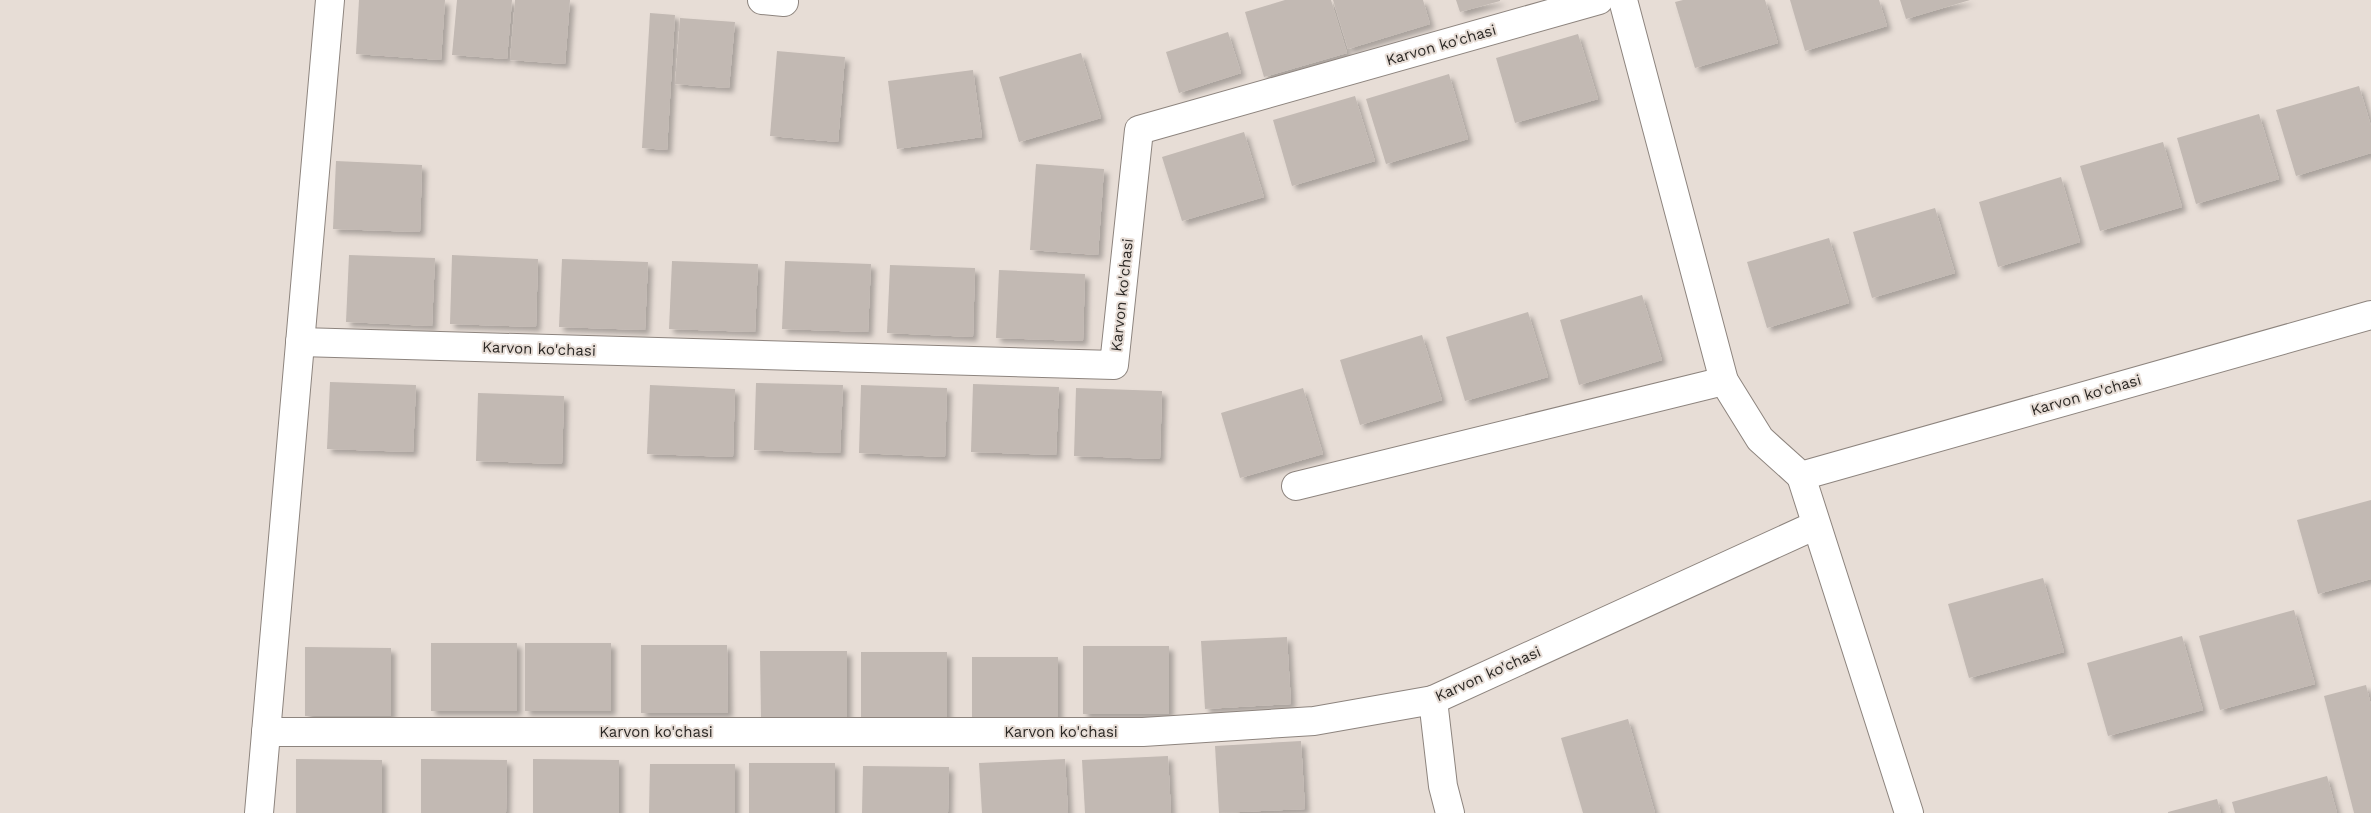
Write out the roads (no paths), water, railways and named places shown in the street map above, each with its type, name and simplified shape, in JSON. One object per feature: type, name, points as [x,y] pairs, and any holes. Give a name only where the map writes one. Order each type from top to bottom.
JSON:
[{"type":"street","points":[[258,813],[330,0]]},
{"type":"street","name":"Karvon ko'chasi","points":[[300,342],[1114,365],[1139,130],[1599,0]]},
{"type":"street","points":[[1623,0],[1724,381],[1760,439],[1801,476],[1909,813]]},
{"type":"street","name":"Karvon ko'chasi","points":[[1801,476],[2371,315]]},
{"type":"street","points":[[1296,486],[1724,381]]},
{"type":"street","name":"Karvon ko'chasi","points":[[266,732],[1143,732],[1314,721],[1433,700],[1816,525]]},
{"type":"street","points":[[1433,700],[1442,786],[1450,813]]}]
